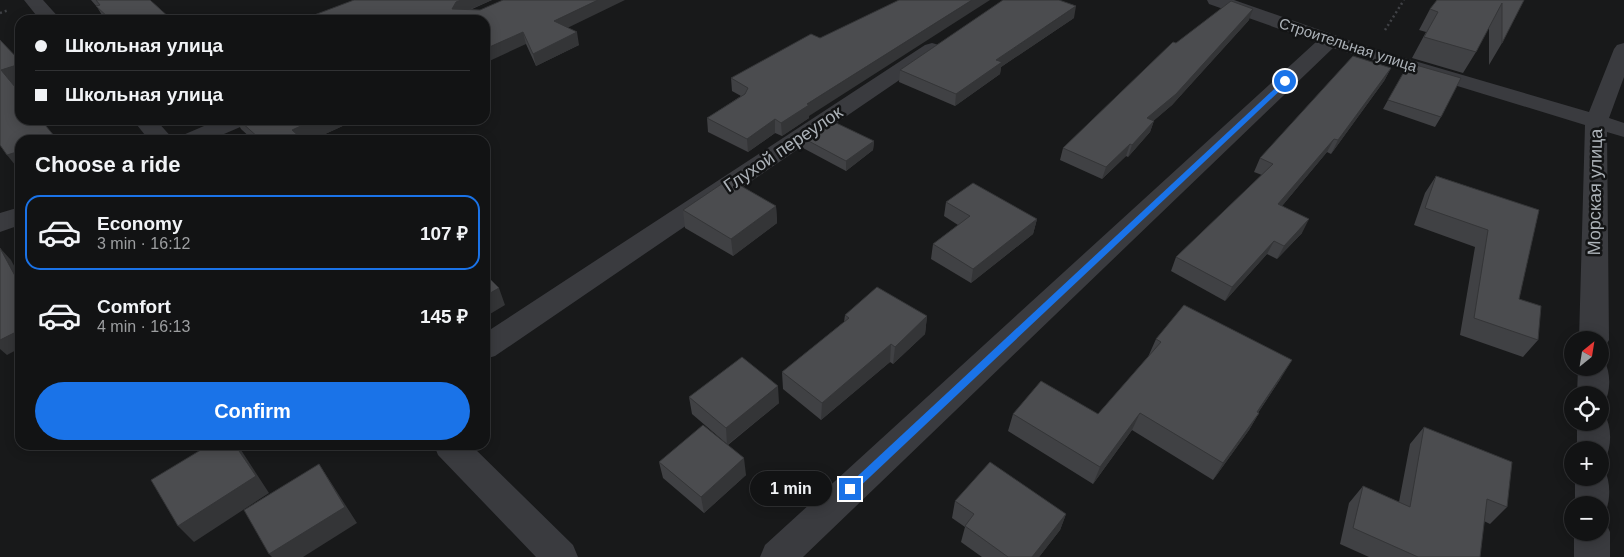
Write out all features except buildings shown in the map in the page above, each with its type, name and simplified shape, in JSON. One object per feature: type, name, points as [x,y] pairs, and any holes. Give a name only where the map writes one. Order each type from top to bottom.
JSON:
[{"type":"street","points":[[33,0],[46,15]]},
{"type":"street","name":"Строительная улица","points":[[1216,0],[1329,41],[1624,130]]},
{"type":"street","name":"Глухой переулок","points":[[490,345],[948,39]]},
{"type":"street","points":[[778,557],[1329,41]]},
{"type":"street","name":"Морская улица","points":[[1594,331],[1596,122],[1624,49]]},
{"type":"street","points":[[148,125],[158,135]]},
{"type":"street","points":[[202,135],[226,125]]},
{"type":"street","points":[[0,223],[15,217]]},
{"type":"street","points":[[455,450],[560,557]]},
{"type":"street","points":[[1592,541],[1592,557]]},
{"type":"path","points":[[1370,54],[1404,0]]},
{"type":"route","points":[[850,489],[1285,81]]}]
